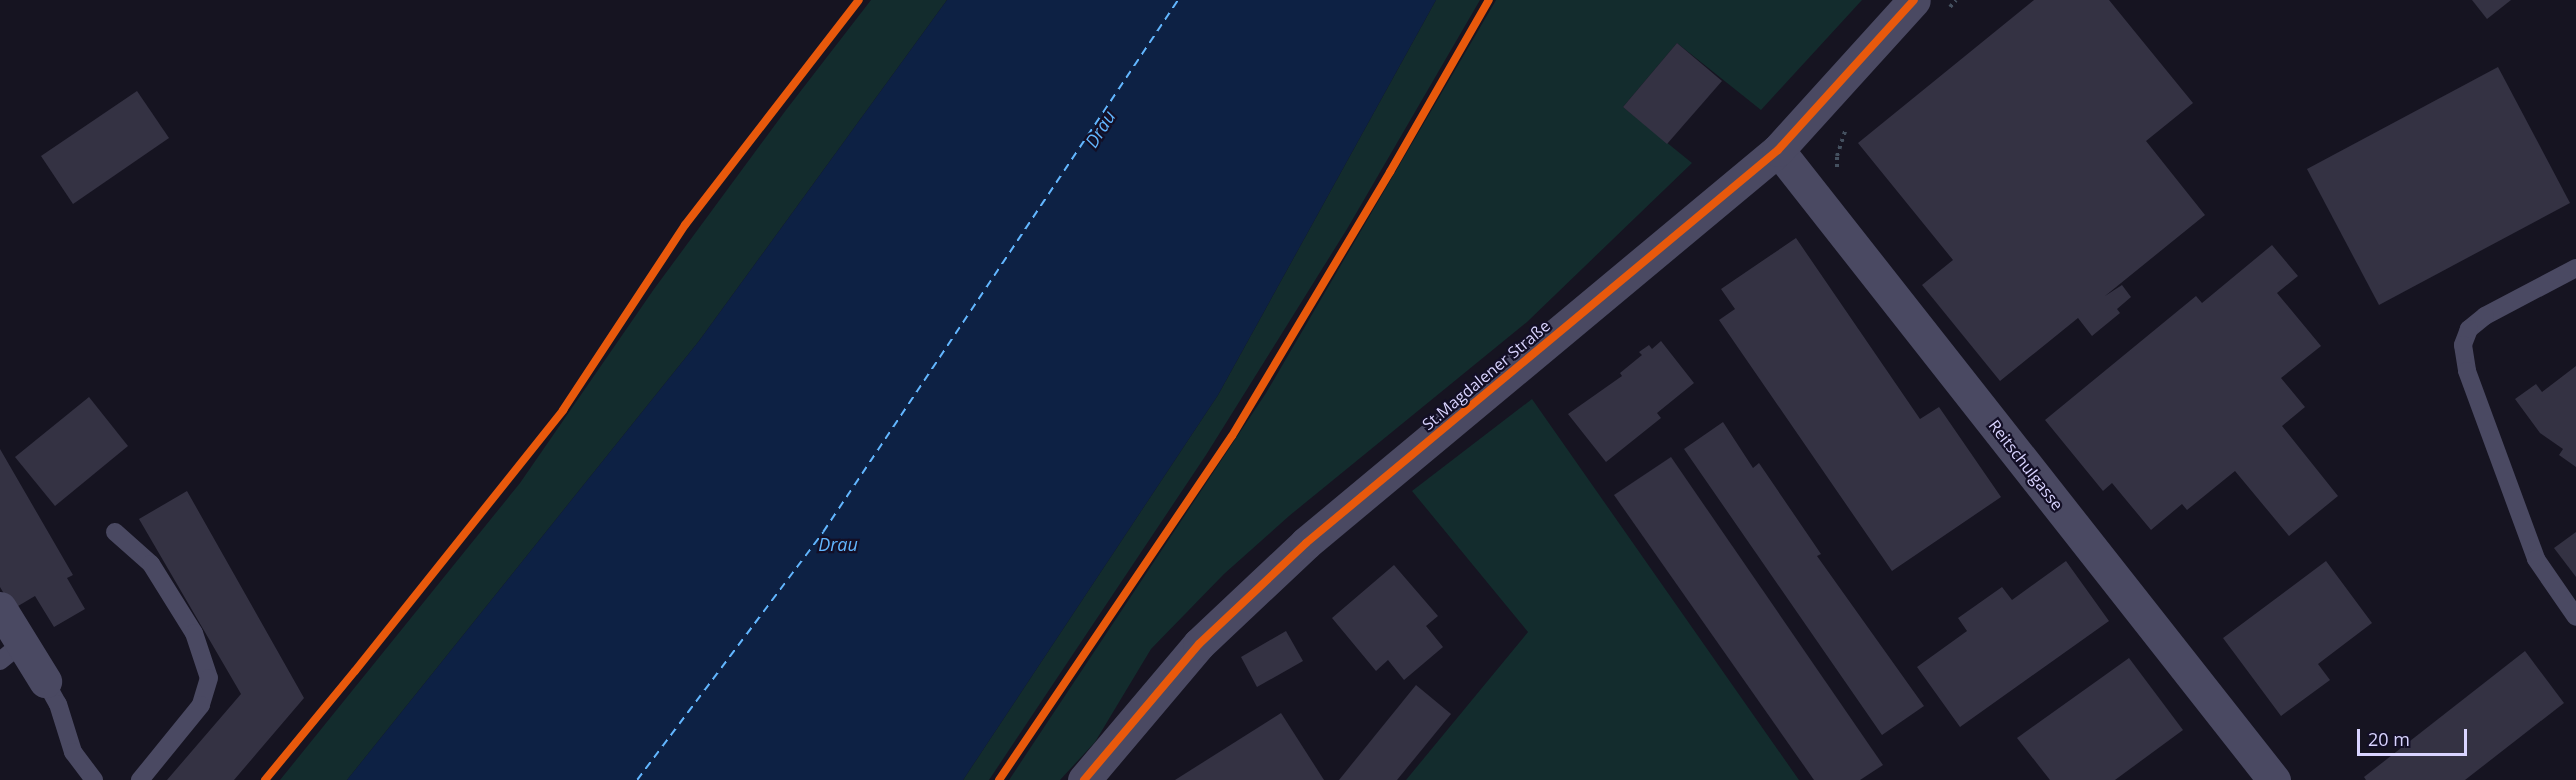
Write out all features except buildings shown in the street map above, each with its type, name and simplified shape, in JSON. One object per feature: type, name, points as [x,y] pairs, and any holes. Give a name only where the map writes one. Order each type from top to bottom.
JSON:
[{"type":"street","name":"St.Magdalener Straße","points":[[1084,780],[1199,644],[1306,543],[1778,150],[1914,0]]},
{"type":"street","name":"Reitschulgasse","points":[[1778,150],[2274,780]]},
{"type":"street","points":[[0,608],[10,653],[45,681]]},
{"type":"lane","points":[[2576,268],[2485,316],[2469,329],[2463,345],[2467,371],[2536,559],[2576,616]]},
{"type":"lane","points":[[115,532],[150,564],[194,633],[209,678],[201,705],[140,780]]},
{"type":"lane","points":[[45,681],[58,704],[73,752],[93,780]]},
{"type":"path","points":[[1948,9],[1956,0]]},
{"type":"path","points":[[1838,174],[1836,156],[1847,125]]},
{"type":"green space","points":[[871,0],[947,0],[699,341],[347,780],[280,780],[520,483],[654,289],[786,110]]},
{"type":"green space","points":[[1436,0],[1480,0],[1347,229],[1206,455],[989,780],[963,780],[1218,395]]},
{"type":"green space","points":[[1496,0],[1862,0],[1761,110],[1677,43],[1623,107],[1692,163],[1527,322],[1289,516],[1224,574],[1151,649],[1095,742],[1060,780],[1009,780],[1266,393]]},
{"type":"green space","points":[[1532,399],[1799,780],[1406,780],[1528,632],[1412,491]]},
{"type":"water","name":"Drau","points":[[947,0],[1436,0],[1218,395],[963,780],[347,780],[699,341]]},
{"type":"ferry route","points":[[637,780],[823,532],[1178,0]]},
{"type":"cycle path","points":[[265,780],[563,410],[685,225],[859,0]]},
{"type":"cycle path","points":[[999,780],[1232,436],[1390,172],[1489,0]]},
{"type":"cycle path","points":[[1084,780],[1199,644],[1306,543],[1778,150],[1914,0]]}]
